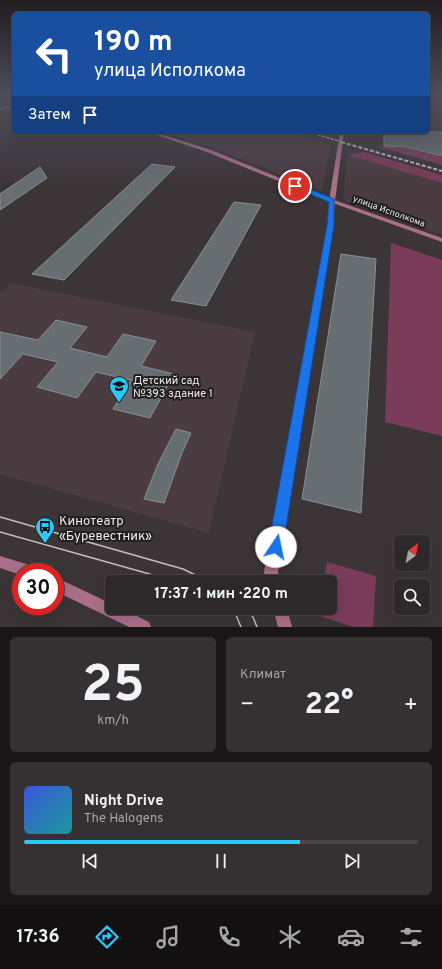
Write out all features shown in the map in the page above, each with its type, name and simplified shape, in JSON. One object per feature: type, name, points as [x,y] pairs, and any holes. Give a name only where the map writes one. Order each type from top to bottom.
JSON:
[{"type":"street","name":"улица Исполкома","points":[[156,134],[209,151],[332,201],[442,240]]},
{"type":"street","points":[[272,575],[330,229],[332,201],[342,134]]},
{"type":"street","points":[[0,562],[12,566]]},
{"type":"street","points":[[64,588],[144,627]]},
{"type":"street","points":[[282,615],[285,627]]},
{"type":"shaded area","points":[[171,134],[297,134],[331,145],[322,191],[214,148]]},
{"type":"shaded area","points":[[376,146],[404,148],[442,157],[442,165]]},
{"type":"shaded area","points":[[364,152],[442,175],[442,183],[348,155]]},
{"type":"shaded area","points":[[348,155],[442,183],[442,235],[343,200]]},
{"type":"shaded area","points":[[391,243],[442,260],[442,436],[385,422]]},
{"type":"shaded area","name":"Детский сад №393 здание 1","points":[[11,283],[255,332],[209,533],[0,474],[0,293]]},
{"type":"shaded area","points":[[327,562],[376,576],[373,627],[354,627],[319,616],[337,615],[337,575],[325,575]]},
{"type":"building","points":[[430,132],[442,132],[442,156],[405,147],[384,146],[384,134],[430,134]]},
{"type":"building","points":[[152,164],[175,167],[64,280],[32,274]]},
{"type":"building","points":[[40,167],[47,178],[0,210],[0,194]]},
{"type":"building","points":[[234,202],[261,205],[206,306],[171,300]]},
{"type":"building","points":[[341,254],[376,259],[361,513],[302,499]]},
{"type":"building","points":[[56,320],[87,327],[70,348],[107,357],[123,334],[156,341],[141,366],[174,374],[150,418],[113,409],[131,380],[96,372],[77,398],[37,387],[58,362],[23,354],[0,379],[0,332],[38,340]]},
{"type":"building","points":[[176,429],[191,433],[164,503],[144,499],[158,464]]},
{"type":"tram line","points":[[0,517],[183,569],[195,575]]},
{"type":"tram line","points":[[0,532],[153,575]]},
{"type":"tram line","points":[[236,615],[241,627]]},
{"type":"tram line","points":[[251,615],[257,627]]},
{"type":"railway","points":[[316,134],[345,143]]},
{"type":"railway","points":[[341,142],[442,171]]},
{"type":"place","name":"Детский сад №393 здание 1","points":[[119,403]]},
{"type":"place","name":"Кинотеатр «Буревестник»","points":[[45,544]]},
{"type":"route","points":[[276,547],[331,225],[332,201],[295,186]]}]
